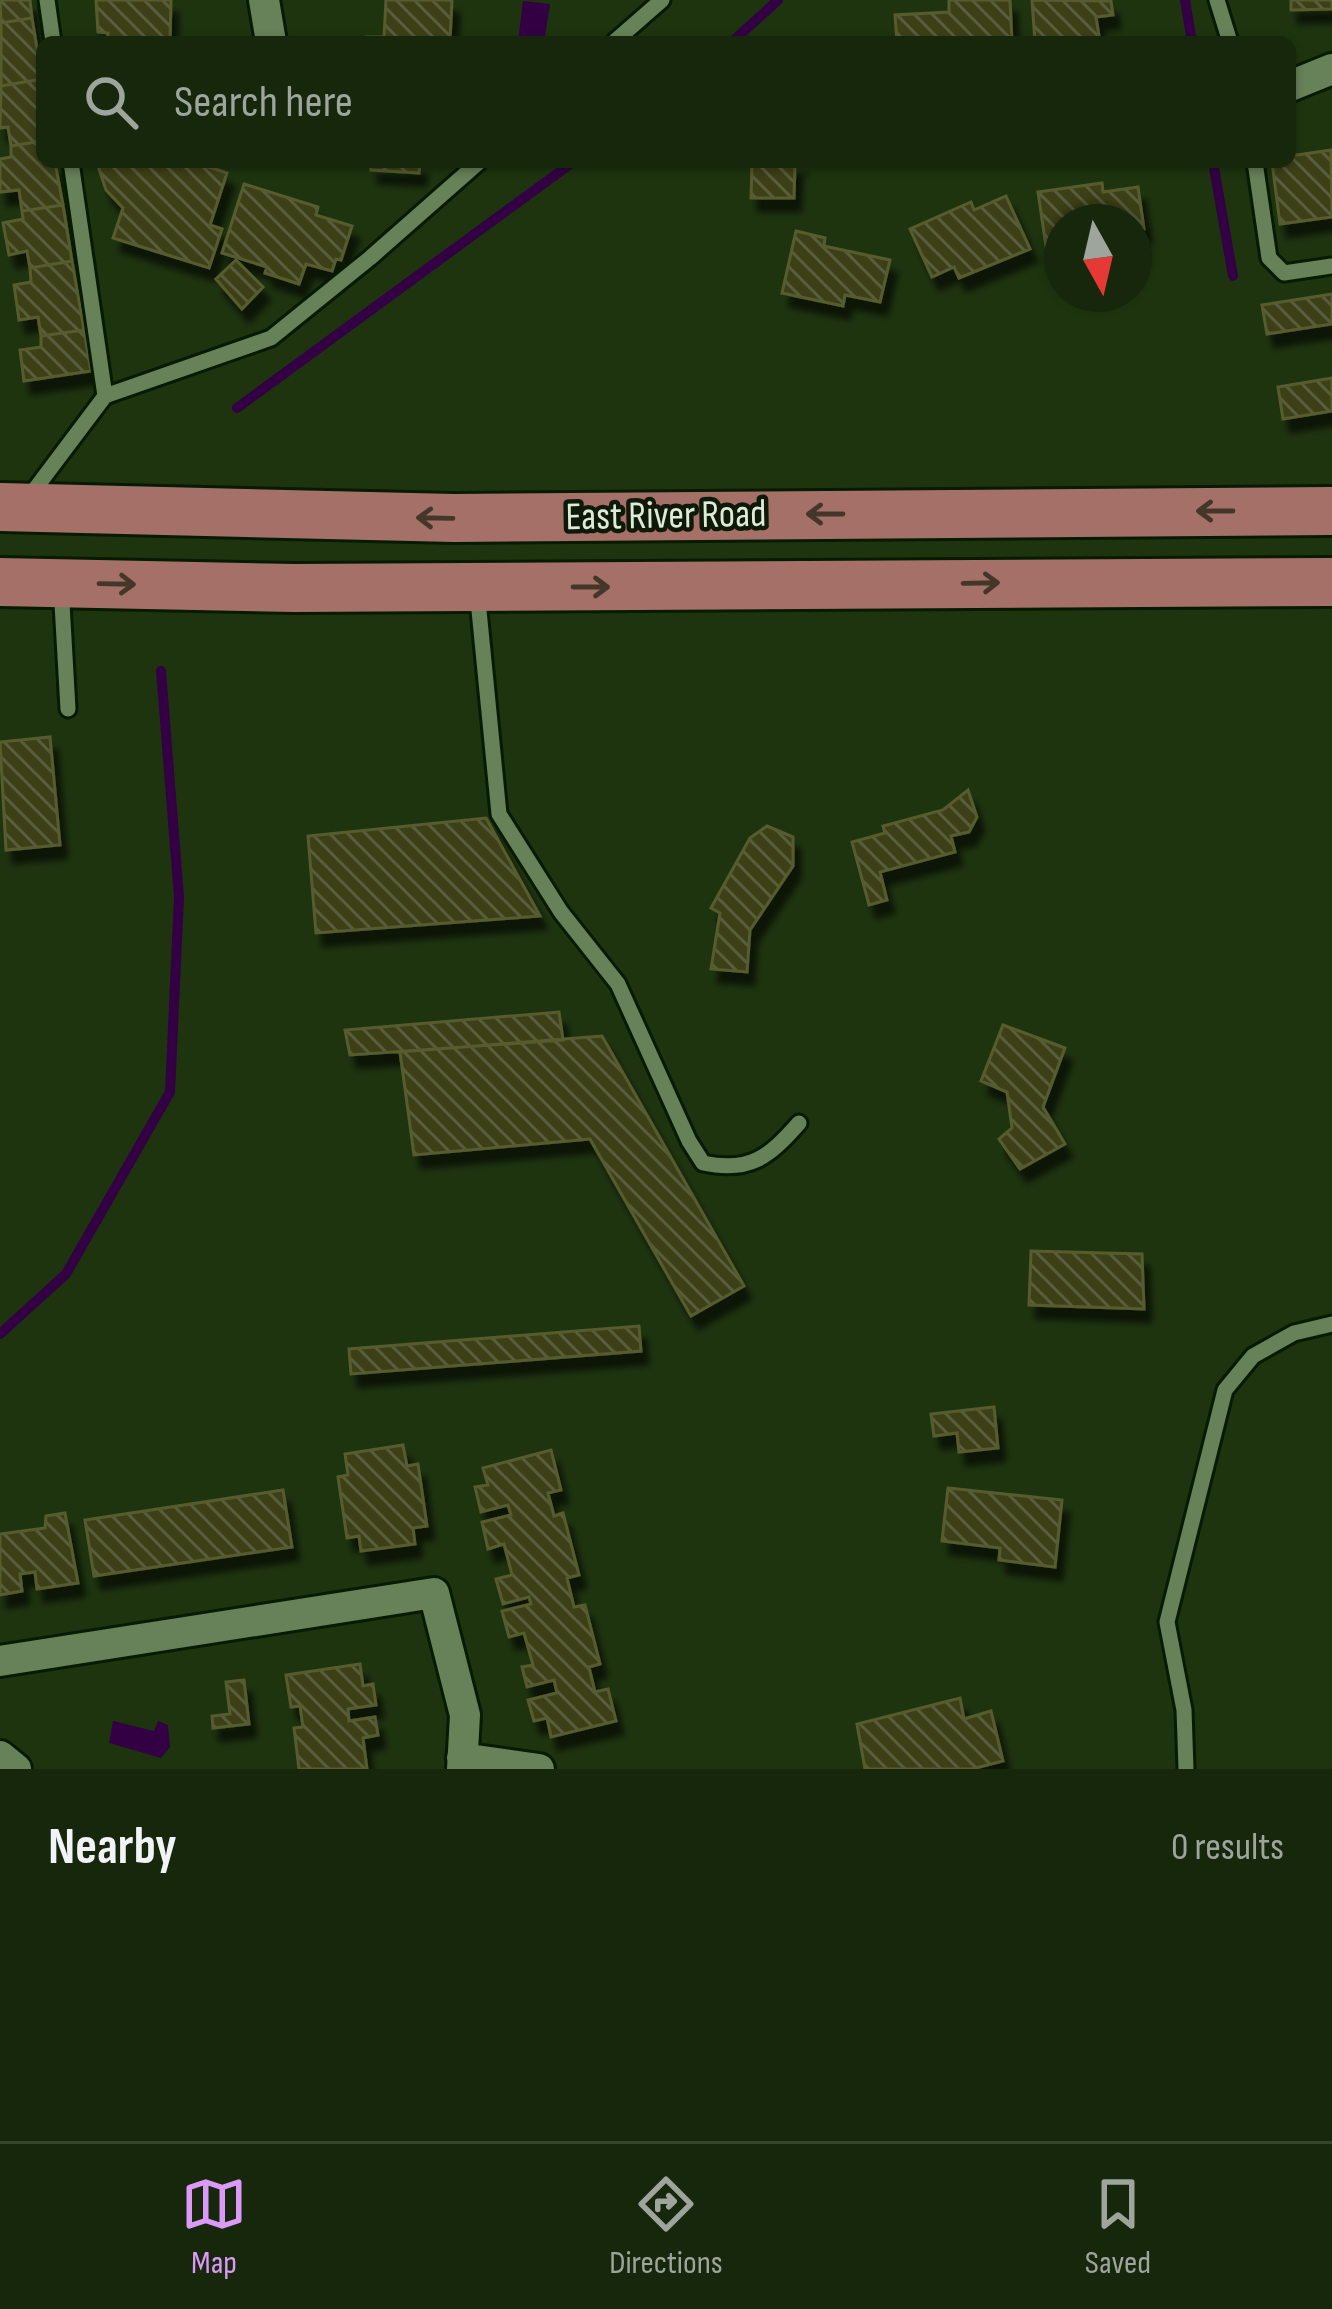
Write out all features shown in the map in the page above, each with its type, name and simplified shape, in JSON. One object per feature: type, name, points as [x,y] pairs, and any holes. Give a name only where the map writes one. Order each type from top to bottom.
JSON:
[{"type":"main road","name":"East River Road","points":[[10,507],[454,518],[1332,511]]},
{"type":"main road","name":"East River Road","points":[[0,582],[477,587],[1332,582]]},
{"type":"street","points":[[264,0],[270,36]]},
{"type":"street","points":[[1296,84],[1332,69]]},
{"type":"street","points":[[0,1660],[434,1592],[465,1715],[462,1763],[539,1769]]},
{"type":"street","points":[[0,1756],[16,1769]]},
{"type":"lane","points":[[47,0],[52,36]]},
{"type":"lane","points":[[621,36],[662,0]]},
{"type":"lane","points":[[1217,0],[1227,36]]},
{"type":"lane","points":[[72,168],[105,396]]},
{"type":"lane","points":[[10,507],[105,396],[271,338],[471,168]]},
{"type":"lane","points":[[1256,168],[1269,258],[1284,273],[1332,266]]},
{"type":"lane","points":[[60,583],[68,709]]},
{"type":"lane","points":[[477,587],[499,814],[561,912],[618,984],[689,1141],[703,1163],[728,1168],[771,1154],[799,1123]]},
{"type":"lane","points":[[1186,1769],[1184,1710],[1167,1622],[1225,1390],[1253,1356],[1294,1333],[1332,1324]]},
{"type":"shaded area","points":[[523,1],[550,4],[545,36],[519,36]]},
{"type":"shaded area","points":[[113,1721],[154,1731],[158,1721],[168,1725],[170,1747],[161,1758],[109,1743]]},
{"type":"building","points":[[0,0],[30,0],[32,18],[1,23]]},
{"type":"building","points":[[96,0],[171,0],[170,36],[98,32]]},
{"type":"building","points":[[386,0],[452,0],[450,36],[384,36]]},
{"type":"building","points":[[949,0],[1010,0],[1012,36],[897,36],[895,15],[949,12]]},
{"type":"building","points":[[1032,0],[1111,1],[1113,15],[1096,17],[1099,36],[1035,36]]},
{"type":"building","points":[[1291,0],[1332,0],[1332,9],[1291,10]]},
{"type":"building","points":[[32,18],[36,80],[1,86],[1,23]]},
{"type":"building","points":[[36,80],[36,142],[11,146],[8,127],[0,128],[1,86]]},
{"type":"building","points":[[36,142],[36,168],[56,168],[63,205],[22,211],[19,190],[0,192],[0,159],[11,157],[11,146]]},
{"type":"building","points":[[1331,150],[1332,217],[1280,224],[1273,168],[1296,168],[1296,155]]},
{"type":"building","points":[[212,168],[227,173],[210,225],[222,229],[209,268],[113,238],[123,208],[106,190],[99,169]]},
{"type":"building","points":[[371,168],[419,168],[419,173]]},
{"type":"building","points":[[752,168],[795,168],[794,198],[751,198]]},
{"type":"building","points":[[1102,183],[1103,192],[1138,187],[1140,204],[1044,204],[1044,233],[1038,192]]},
{"type":"building","points":[[244,184],[318,207],[316,215],[352,226],[341,260],[336,259],[332,271],[306,264],[299,284],[265,273],[267,267],[222,253]]},
{"type":"building","points":[[1006,196],[1030,249],[959,278],[954,267],[932,277],[910,229],[971,202],[974,210]]},
{"type":"building","points":[[63,205],[72,261],[30,268],[27,251],[9,255],[3,223],[23,219],[22,211]]},
{"type":"building","points":[[796,231],[825,238],[824,246],[890,260],[880,302],[845,295],[843,306],[782,293]]},
{"type":"building","points":[[236,260],[263,287],[242,309],[216,279]]},
{"type":"building","points":[[72,261],[84,330],[41,336],[38,317],[19,320],[14,285],[31,282],[30,268]]},
{"type":"building","points":[[1332,294],[1332,324],[1267,334],[1262,305]]},
{"type":"building","points":[[84,330],[91,371],[24,381],[20,350],[41,347],[41,336]]},
{"type":"building","points":[[1332,378],[1332,411],[1283,419],[1278,387]]},
{"type":"building","points":[[50,737],[60,845],[6,850],[0,742]]},
{"type":"building","points":[[968,790],[977,817],[969,832],[951,836],[955,852],[880,872],[887,900],[869,905],[852,842],[885,833],[883,826],[943,810]]},
{"type":"building","points":[[486,818],[540,916],[316,933],[308,836]]},
{"type":"building","points":[[767,826],[793,837],[793,866],[750,930],[747,972],[711,969],[720,913],[711,908],[750,838]]},
{"type":"building","points":[[559,1012],[563,1040],[350,1055],[345,1030]]},
{"type":"building","points":[[1003,1025],[1065,1048],[1043,1107],[1065,1144],[1020,1169],[999,1139],[1012,1128],[1007,1092],[981,1081]]},
{"type":"building","points":[[602,1036],[744,1286],[691,1316],[590,1139],[414,1155],[400,1052]]},
{"type":"building","points":[[1031,1251],[1142,1254],[1144,1309],[1029,1305]]},
{"type":"building","points":[[639,1326],[641,1351],[351,1374],[349,1349]]},
{"type":"building","points":[[994,1407],[998,1448],[959,1452],[957,1433],[934,1436],[931,1414]]},
{"type":"building","points":[[403,1445],[407,1466],[418,1464],[427,1526],[413,1528],[415,1544],[361,1551],[359,1536],[347,1538],[338,1477],[348,1475],[345,1454]]},
{"type":"building","points":[[551,1450],[561,1490],[548,1493],[554,1516],[563,1513],[579,1575],[567,1578],[574,1607],[585,1605],[600,1664],[589,1667],[595,1692],[608,1689],[616,1721],[551,1737],[547,1718],[534,1721],[528,1700],[557,1693],[554,1680],[527,1687],[522,1667],[533,1665],[524,1633],[509,1637],[502,1611],[531,1604],[529,1597],[503,1604],[496,1579],[512,1575],[504,1544],[488,1549],[482,1522],[511,1515],[508,1505],[481,1512],[475,1487],[488,1485],[483,1468]]},
{"type":"building","points":[[948,1488],[1062,1500],[1055,1567],[999,1560],[1000,1548],[942,1541]]},
{"type":"building","points":[[283,1490],[292,1547],[94,1576],[85,1520]]},
{"type":"building","points":[[65,1513],[78,1583],[37,1589],[35,1572],[20,1574],[22,1591],[0,1595],[0,1534],[45,1528],[46,1516]]},
{"type":"building","points":[[360,1664],[363,1686],[373,1684],[376,1705],[348,1709],[349,1721],[375,1717],[378,1735],[363,1738],[367,1769],[299,1769],[294,1728],[303,1727],[300,1706],[291,1707],[286,1675]]},
{"type":"building","points":[[244,1680],[249,1724],[213,1728],[212,1716],[230,1714],[226,1682]]},
{"type":"building","points":[[960,1698],[964,1719],[991,1711],[1003,1761],[972,1769],[865,1769],[857,1724]]},
{"type":"waterway","points":[[739,36],[778,0]]},
{"type":"waterway","points":[[1185,0],[1191,36]]},
{"type":"waterway","points":[[237,408],[565,168]]},
{"type":"waterway","points":[[1214,168],[1233,276]]},
{"type":"waterway","points":[[0,1334],[66,1274],[170,1092],[179,897],[161,671]]}]
